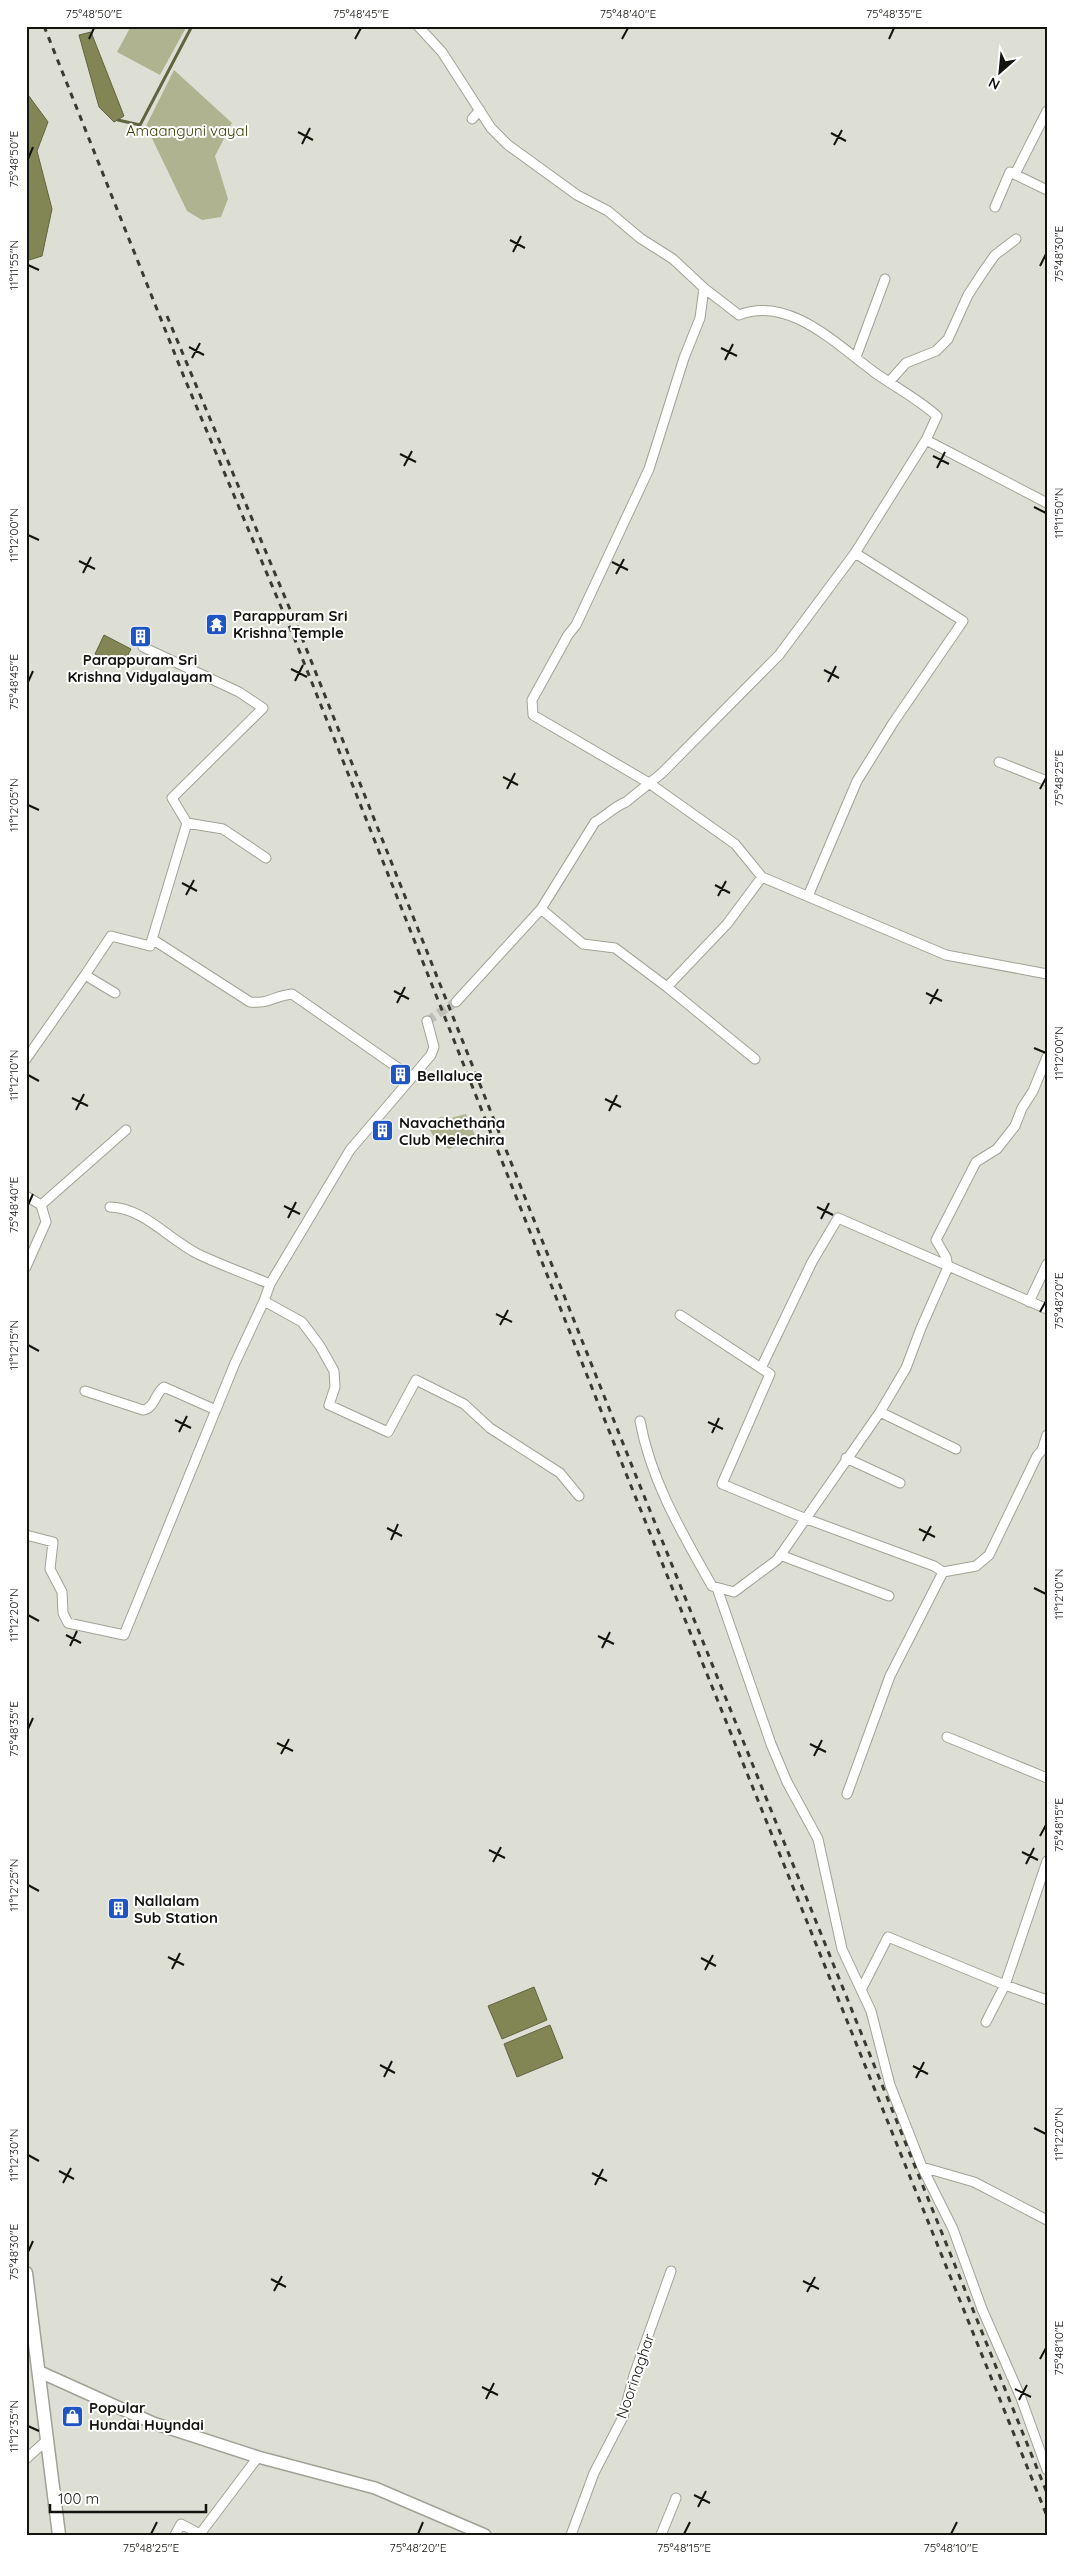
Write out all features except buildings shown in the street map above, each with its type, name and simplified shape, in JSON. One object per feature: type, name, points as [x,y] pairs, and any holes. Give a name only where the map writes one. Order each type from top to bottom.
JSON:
[{"type":"main road","points":[[26,2274],[40,2372],[59,2535]]},
{"type":"street","points":[[418,26],[442,52],[451,69],[491,128],[508,145],[577,195],[608,211],[640,238],[673,259],[704,288],[732,307],[739,315],[749,311],[770,310],[790,316],[826,335],[890,382],[923,403],[937,416],[926,440],[855,554],[779,655],[662,773],[626,802],[618,805],[609,814],[595,822],[541,908],[456,1002]]},
{"type":"street","points":[[472,119],[480,110]]},
{"type":"street","points":[[1015,174],[1047,112]]},
{"type":"street","points":[[995,207],[1010,172],[1047,190]]},
{"type":"street","points":[[890,382],[906,363],[936,351],[948,339],[968,296],[995,255],[1016,239]]},
{"type":"street","points":[[856,357],[885,279]]},
{"type":"street","points":[[704,288],[700,318],[684,358],[649,469],[576,625],[568,635],[532,700],[533,715],[649,784],[735,844],[762,877],[946,955],[1047,974]]},
{"type":"street","points":[[926,440],[1047,503]]},
{"type":"street","points":[[808,896],[857,781],[893,723],[963,621],[855,554]]},
{"type":"street","points":[[26,1059],[111,936],[150,946],[187,823],[172,798],[263,708],[238,692],[143,647]]},
{"type":"street","points":[[999,762],[1046,780]]},
{"type":"street","points":[[187,823],[224,829],[266,858]]},
{"type":"street","points":[[667,987],[727,924],[762,877]]},
{"type":"street","points":[[541,908],[583,944],[615,948],[667,987],[755,1059]]},
{"type":"street","points":[[152,939],[250,1002],[266,1003],[278,996],[292,994],[412,1077]]},
{"type":"street","points":[[85,975],[115,993]]},
{"type":"street","points":[[26,1535],[53,1542],[50,1569],[62,1592],[63,1613],[68,1623],[124,1635],[270,1284],[343,1161],[369,1126],[431,1055],[434,1047],[427,1021]]},
{"type":"street","points":[[640,1421],[649,1460],[659,1486],[712,1586],[734,1592],[763,1571],[780,1555],[804,1518],[880,1412],[906,1368],[921,1328],[948,1267],[946,1257],[936,1240],[976,1162],[997,1149],[1016,1126],[1022,1108],[1033,1091],[1047,1057]]},
{"type":"street","points":[[41,1205],[126,1130]]},
{"type":"street","points":[[26,1196],[41,1205],[46,1222],[26,1267]]},
{"type":"street","points":[[110,1207],[124,1207],[198,1254],[270,1284]]},
{"type":"street","points":[[761,1368],[812,1262],[838,1218],[1047,1309]]},
{"type":"street","points":[[1029,1302],[1047,1264]]},
{"type":"street","points":[[264,1301],[302,1322],[320,1346],[334,1371],[335,1387],[329,1405],[388,1432],[416,1380],[464,1404],[490,1428],[560,1473],[579,1496]]},
{"type":"street","points":[[680,1315],[770,1374],[722,1484],[804,1518],[934,1566],[943,1572],[976,1566],[989,1554],[1037,1456],[1044,1451],[1047,1435]]},
{"type":"street","points":[[85,1391],[143,1410],[148,1409],[160,1390],[164,1388],[216,1410]]},
{"type":"street","points":[[880,1412],[956,1449]]},
{"type":"street","points":[[846,1458],[900,1482]]},
{"type":"street","points":[[780,1555],[889,1596]]},
{"type":"street","points":[[847,1794],[890,1676],[943,1572]]},
{"type":"street","points":[[717,1588],[786,1782],[818,1839],[842,1948],[871,2011],[890,2084],[922,2167],[953,2229],[982,2308],[1021,2398],[1047,2470]]},
{"type":"street","points":[[947,1737],[1047,1778]]},
{"type":"street","points":[[986,2022],[1005,1985],[1047,1861]]},
{"type":"street","points":[[861,1990],[888,1937],[1005,1985],[1047,2000]]},
{"type":"street","points":[[922,2167],[974,2182],[1047,2220]]},
{"type":"street","name":"Noorinaghar","points":[[571,2535],[606,2445],[623,2417],[634,2375],[671,2270]]},
{"type":"street","points":[[40,2372],[153,2423],[258,2456],[375,2488],[485,2535]]},
{"type":"street","points":[[26,2459],[48,2440]]},
{"type":"street","points":[[175,2535],[181,2524],[200,2534],[258,2456]]},
{"type":"street","points":[[661,2535],[676,2498]]},
{"type":"green space","points":[[131,26],[187,26],[160,75],[117,52]]},
{"type":"green space","name":"Amaanguni vayal","points":[[174,70],[232,123],[215,156],[228,199],[221,217],[202,220],[187,211],[146,126]]},
{"type":"green space","points":[[466,1114],[476,1138],[449,1149],[436,1140],[429,1129],[440,1117],[451,1118]]},
{"type":"shaded area","points":[[91,32],[124,116],[114,122],[99,107],[79,35]]},
{"type":"shaded area","points":[[26,92],[48,122],[37,151],[52,209],[42,256],[26,261]]},
{"type":"shaded area","points":[[104,635],[131,649],[121,668],[95,654]]},
{"type":"shaded area","points":[[534,1987],[547,2020],[502,2039],[488,2006]]},
{"type":"shaded area","points":[[550,2025],[563,2058],[517,2077],[504,2044]]},
{"type":"waterway","points":[[118,120],[140,125],[192,26]]},
{"type":"tunnel","points":[[427,1021],[456,1002]]},
{"type":"railway","points":[[44,26],[184,377],[295,640],[627,1476],[1047,2516]]},
{"type":"railway","points":[[167,316],[302,638],[634,1471],[1047,2493]]},
{"type":"place","name":"Parappuram Sri Krishna Temple","points":[[217,624]]},
{"type":"place","name":"Parappuram Sri Krishna Vidyalayam","points":[[140,636]]},
{"type":"place","name":"Bellaluce","points":[[401,1075]]},
{"type":"place","name":"Navachethana Club Melechira","points":[[383,1131]]},
{"type":"place","name":"Nallalam Sub Station","points":[[118,1909]]},
{"type":"place","name":"Popular Hundai Huyndai","points":[[73,2416]]}]
